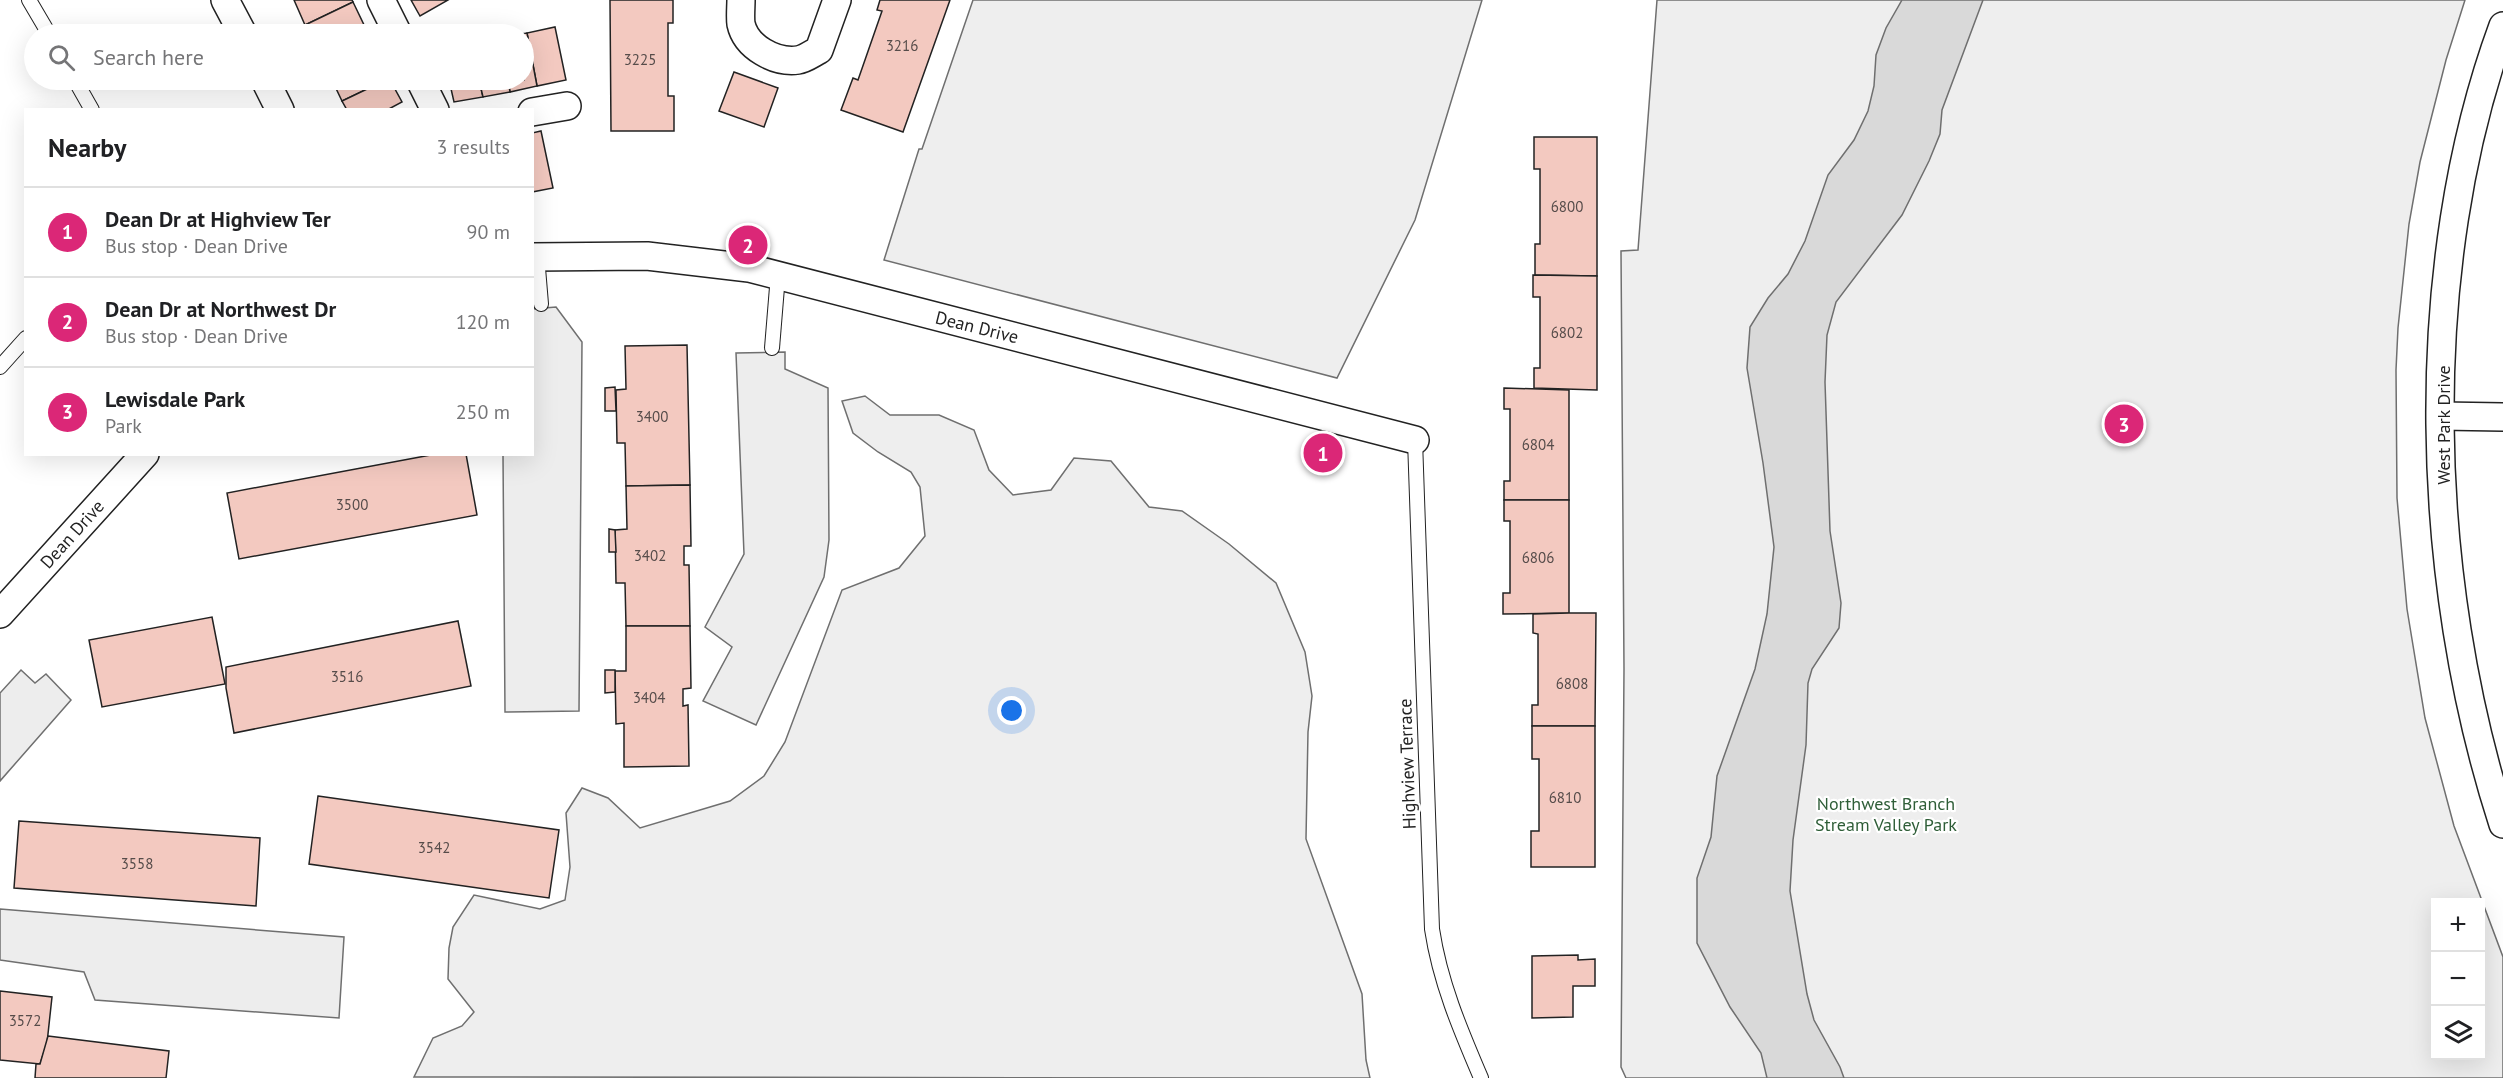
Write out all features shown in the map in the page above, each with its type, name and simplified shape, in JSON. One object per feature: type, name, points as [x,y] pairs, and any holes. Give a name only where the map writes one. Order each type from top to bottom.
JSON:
[{"type":"street","points":[[225,0],[238,24]]},
{"type":"street","points":[[381,0],[393,24]]},
{"type":"street","points":[[741,0],[741,26],[752,45],[772,56],[786,60],[800,60],[819,50],[837,0]]},
{"type":"street","name":"West Park Drive","points":[[2503,26],[2477,111],[2452,238],[2443,336],[2441,416],[2446,538],[2457,628],[2490,783],[2503,824]]},
{"type":"street","points":[[270,90],[279,108]]},
{"type":"street","points":[[425,90],[434,108]]},
{"type":"street","points":[[534,112],[567,106]]},
{"type":"street","name":"Dean Drive","points":[[535,257],[647,256],[749,268],[1415,440]]},
{"type":"street","points":[[2441,416],[2503,417]]},
{"type":"street","name":"Dean Drive","points":[[0,614],[143,456]]},
{"type":"lane","points":[[29,0],[43,24]]},
{"type":"lane","points":[[81,90],[91,108]]},
{"type":"lane","points":[[535,257],[541,304]]},
{"type":"lane","points":[[772,348],[778,275]]},
{"type":"lane","points":[[0,367],[24,340]]},
{"type":"lane","name":"Highview Terrace","points":[[1415,440],[1432,929],[1441,974],[1451,1006],[1481,1078]]},
{"type":"green space","points":[[973,0],[1482,0],[1415,220],[1337,378],[884,260],[919,149],[922,149]]},
{"type":"green space","name":"Northwest Branch Stream Valley Park","points":[[1657,0],[2465,0],[2446,60],[2420,162],[2409,224],[2396,370],[2397,498],[2407,609],[2425,718],[2454,826],[2481,898],[2431,898],[2431,1060],[2485,1060],[2485,909],[2503,957],[2503,1078],[1626,1078],[1621,1067],[1624,669],[1621,251],[1638,250]]},
{"type":"green space","points":[[865,396],[890,415],[939,415],[974,430],[989,470],[1013,495],[1051,490],[1074,458],[1111,461],[1149,507],[1182,511],[1229,544],[1276,583],[1305,652],[1312,696],[1308,732],[1306,839],[1362,994],[1366,1060],[1370,1078],[414,1077],[433,1038],[462,1026],[474,1012],[448,979],[449,948],[453,927],[474,895],[540,909],[565,900],[570,867],[566,813],[582,788],[608,798],[640,828],[730,801],[764,776],[785,742],[842,590],[899,568],[925,536],[920,487],[911,472],[878,452],[853,433],[842,401]]},
{"type":"shaded area","points":[[1902,0],[1983,0],[1942,110],[1940,134],[1929,161],[1902,215],[1836,302],[1827,335],[1825,382],[1830,531],[1841,603],[1839,628],[1812,669],[1808,683],[1806,745],[1793,840],[1790,891],[1807,994],[1814,1020],[1844,1078],[1767,1078],[1761,1053],[1730,1007],[1697,943],[1697,878],[1711,837],[1717,776],[1755,669],[1767,614],[1774,547],[1747,368],[1750,327],[1768,298],[1788,274],[1805,241],[1828,175],[1854,140],[1868,111],[1874,86],[1876,55],[1886,28]]},
{"type":"shaded area","points":[[556,307],[582,342],[579,711],[505,712],[503,456],[534,456],[534,309]]},
{"type":"shaded area","points":[[785,352],[785,369],[828,388],[829,540],[824,577],[756,725],[703,701],[732,647],[705,627],[744,554],[736,353]]},
{"type":"shaded area","points":[[21,670],[35,683],[46,674],[71,700],[0,781],[0,693]]},
{"type":"shaded area","points":[[0,909],[344,937],[339,1018],[95,1000],[84,972],[0,960]]},
{"type":"building","points":[[294,0],[352,0],[353,2],[307,24],[305,24]]},
{"type":"building","points":[[411,0],[448,0],[420,16]]},
{"type":"building","points":[[610,0],[673,0],[673,23],[668,23],[668,96],[674,96],[674,131],[611,131]]},
{"type":"building","points":[[880,0],[950,0],[903,132],[841,110],[853,78],[858,80],[882,11],[877,10]]},
{"type":"building","points":[[353,2],[364,24],[307,24]]},
{"type":"building","points":[[555,27],[566,80],[537,86],[534,70],[534,32]]},
{"type":"building","points":[[534,70],[537,86],[534,87]]},
{"type":"building","points":[[734,72],[778,88],[764,127],[719,111]]},
{"type":"building","points":[[337,90],[365,90],[342,101]]},
{"type":"building","points":[[365,90],[395,90],[402,102],[391,108],[346,108],[342,101]]},
{"type":"building","points":[[451,90],[481,90],[483,97],[454,102]]},
{"type":"building","points":[[481,90],[510,90],[510,92],[483,97]]},
{"type":"building","points":[[541,131],[553,188],[534,192],[534,133]]},
{"type":"building","points":[[1534,137],[1597,137],[1597,276],[1535,275],[1535,244],[1540,244],[1540,169],[1534,169]]},
{"type":"building","points":[[1533,275],[1597,276],[1597,390],[1534,388],[1534,368],[1540,368],[1540,297],[1533,297]]},
{"type":"building","points":[[687,345],[690,485],[626,486],[625,443],[617,443],[616,390],[626,389],[625,346]]},
{"type":"building","points":[[615,387],[616,411],[605,411],[605,388]]},
{"type":"building","points":[[1504,388],[1569,390],[1569,500],[1504,500],[1504,481],[1510,481],[1510,409],[1504,409]]},
{"type":"building","points":[[425,456],[466,456],[477,515],[239,559],[227,493]]},
{"type":"building","points":[[690,485],[691,546],[684,546],[684,565],[689,565],[690,626],[626,626],[625,583],[616,583],[615,530],[627,529],[626,486]]},
{"type":"building","points":[[1504,500],[1569,500],[1569,613],[1503,614],[1503,593],[1510,593],[1510,521],[1504,521]]},
{"type":"building","points":[[609,529],[615,530],[616,552],[609,552]]},
{"type":"building","points":[[1596,613],[1595,726],[1532,726],[1532,705],[1538,705],[1538,634],[1533,633],[1533,614]]},
{"type":"building","points":[[212,617],[225,684],[102,707],[89,640]]},
{"type":"building","points":[[458,621],[471,686],[234,733],[226,688],[226,667]]},
{"type":"building","points":[[626,626],[690,626],[691,688],[683,689],[683,706],[688,705],[689,766],[624,767],[624,723],[616,724],[615,671],[626,671]]},
{"type":"building","points":[[605,670],[615,670],[615,692],[605,693]]},
{"type":"building","points":[[1532,726],[1595,726],[1595,867],[1531,867],[1531,831],[1539,831],[1539,759],[1532,759]]},
{"type":"building","points":[[318,796],[559,830],[549,898],[309,864]]},
{"type":"building","points":[[19,821],[260,838],[256,906],[14,888]]},
{"type":"building","points":[[1578,955],[1578,960],[1595,959],[1595,986],[1573,986],[1573,1017],[1532,1018],[1532,956]]},
{"type":"building","points":[[0,991],[52,997],[47,1043],[40,1064],[0,1060]]},
{"type":"building","points":[[48,1036],[169,1051],[166,1078],[35,1078],[36,1064],[40,1064]]},
{"type":"place","name":"Dean Dr at Northwest Dr","points":[[748,245]]},
{"type":"place","name":"Lewisdale Park","points":[[2124,424]]},
{"type":"place","name":"Dean Dr at Highview Ter","points":[[1323,453]]}]
